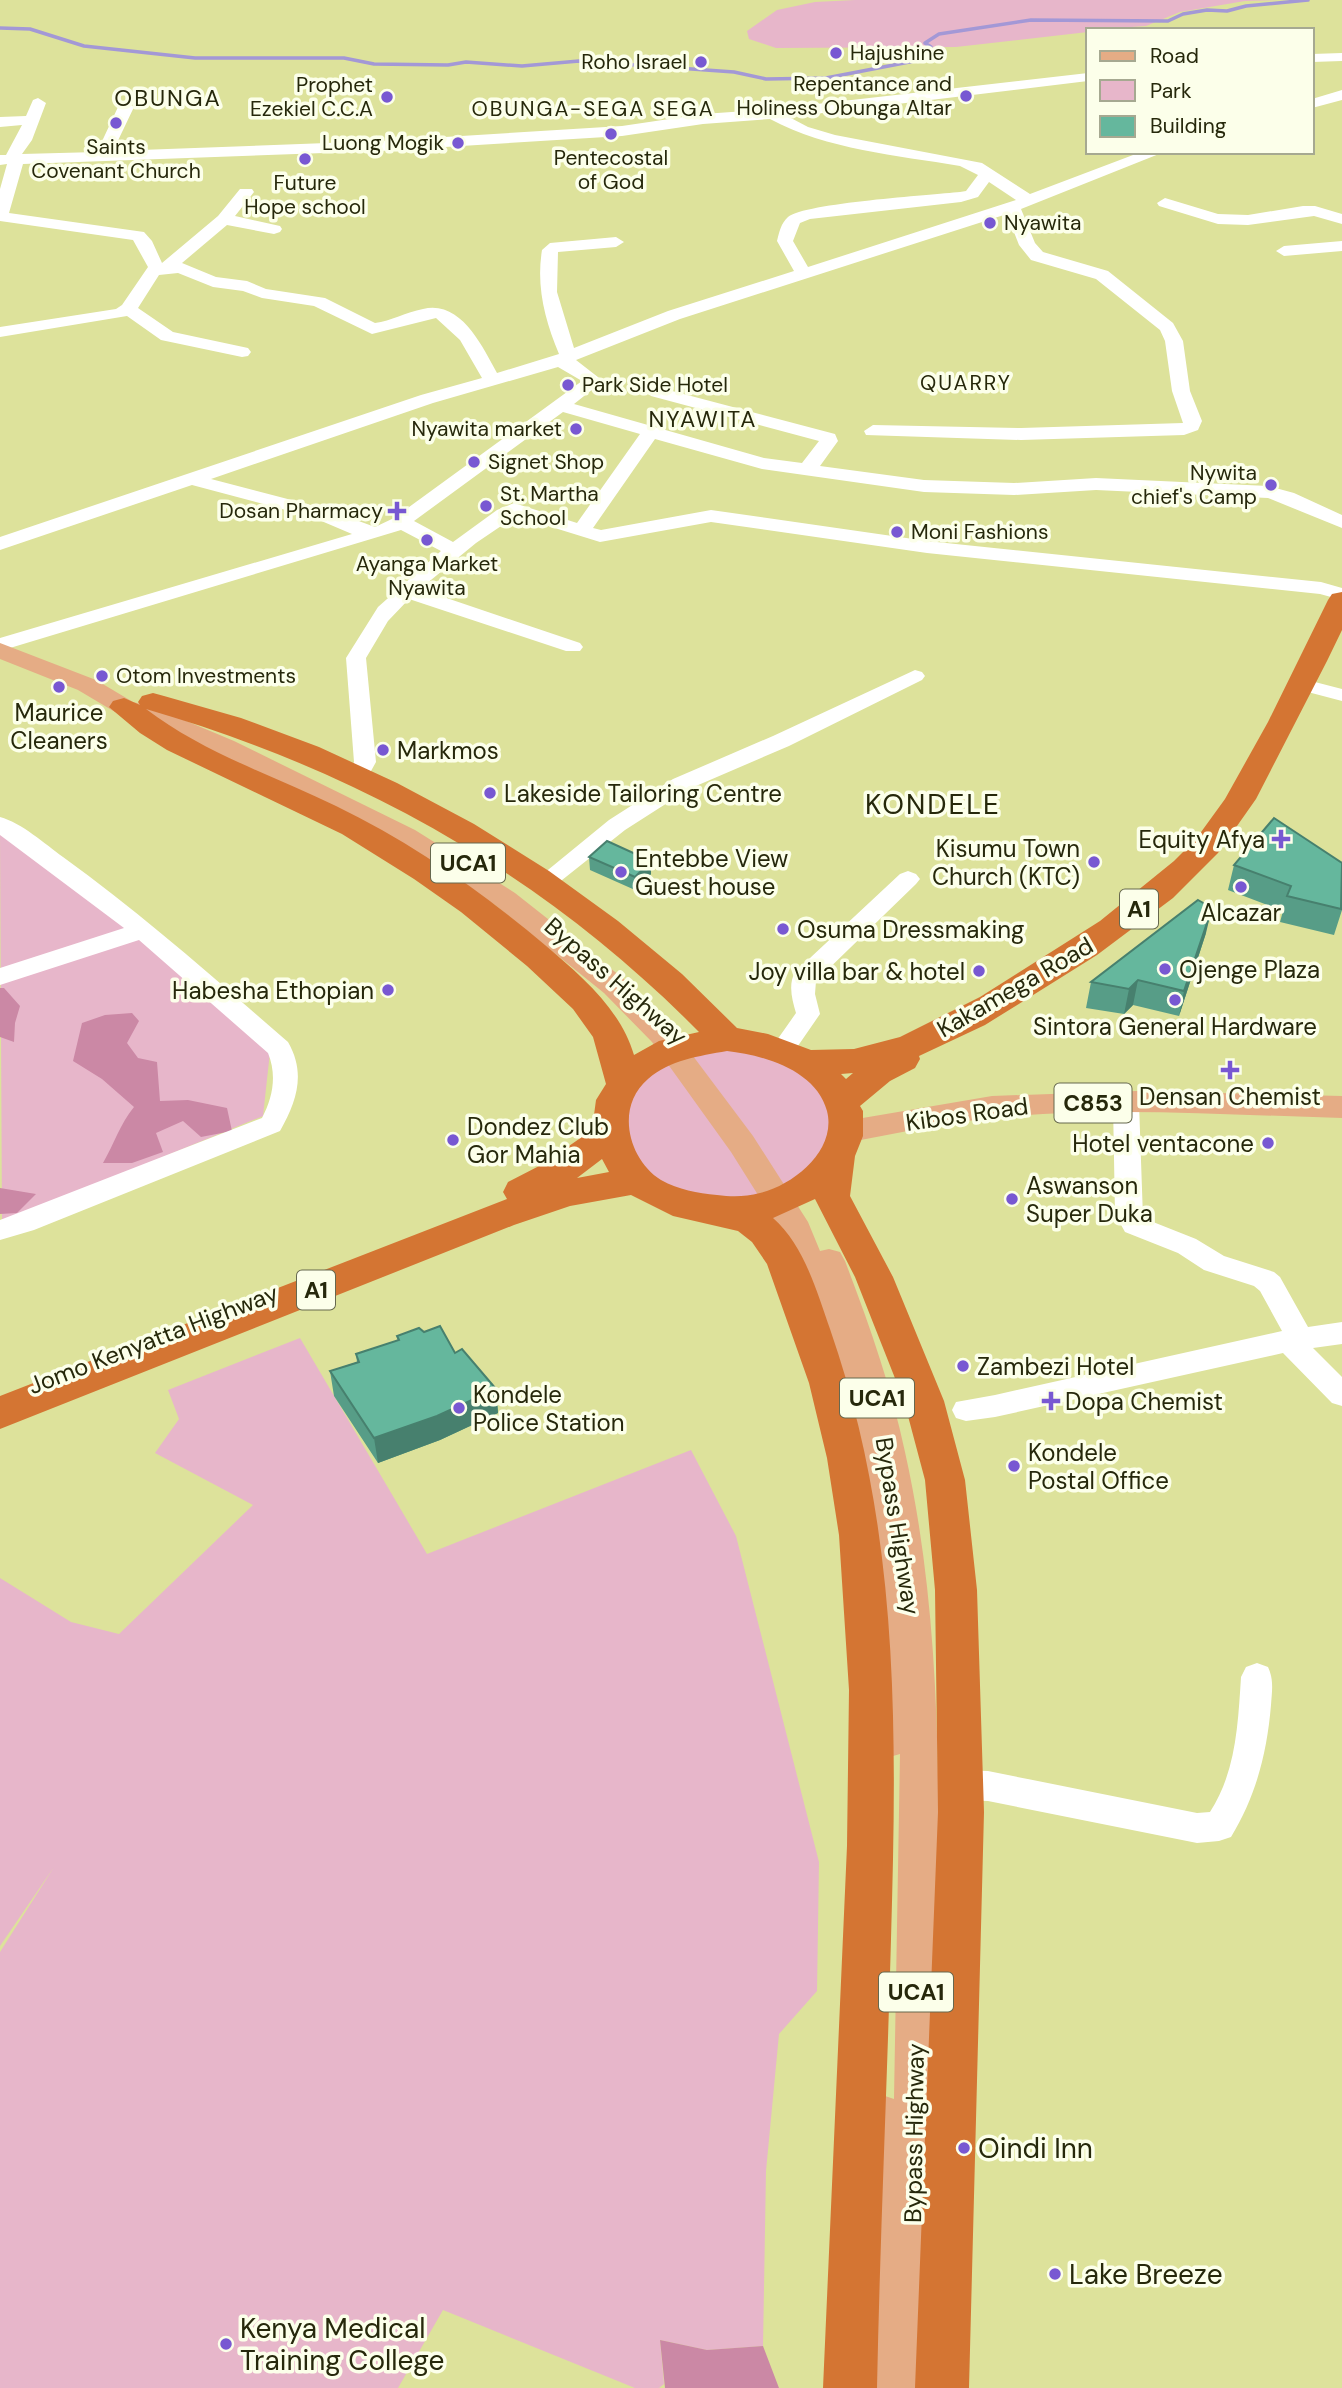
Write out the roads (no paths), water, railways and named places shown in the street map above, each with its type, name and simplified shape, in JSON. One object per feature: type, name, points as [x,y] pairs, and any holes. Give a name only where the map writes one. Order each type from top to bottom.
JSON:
[{"type":"highway","name":"Kakamega Road","points":[[794,1056],[868,1059],[945,1032],[980,1014],[1077,953],[1143,906],[1196,859],[1236,807],[1301,685],[1342,600]]},
{"type":"highway","name":"Kakamega Road","points":[[841,1131],[878,1072],[988,1017],[1086,959],[1134,926],[1204,861],[1327,691],[1342,623]]},
{"type":"highway","points":[[139,705],[204,714],[256,731],[358,775],[473,839],[544,883],[640,957],[727,1040]]},
{"type":"highway","points":[[139,705],[169,741],[352,827],[487,913],[589,1005],[608,1032],[617,1054],[623,1082]]},
{"type":"highway","name":"A1","points":[[794,1056],[755,1042],[727,1040],[702,1041],[656,1055],[638,1067],[623,1082],[612,1099],[608,1117],[609,1136],[619,1159],[636,1180],[657,1194],[682,1204],[709,1210],[749,1209],[787,1200],[817,1181],[841,1131]]},
{"type":"highway","points":[[794,1056],[827,1080],[841,1131],[832,1196],[874,1277],[924,1401],[945,1480],[956,1590],[960,1785],[942,2388]]},
{"type":"highway","name":"Jomo Kenyatta Highway","points":[[0,1398],[497,1205],[556,1174],[609,1136]]},
{"type":"highway","name":"Jomo Kenyatta Highway","points":[[0,1413],[501,1215],[568,1193],[636,1180]]},
{"type":"highway","points":[[709,1210],[754,1222],[772,1240],[788,1270],[814,1336],[837,1409],[858,1510],[867,1597],[871,1841],[850,2388]]},
{"type":"main road","name":"Bypass Highway","points":[[0,648],[139,705],[144,712],[228,744],[405,836],[505,898],[614,986],[662,1035],[742,1144],[797,1231],[821,1298],[851,1398],[900,1595],[918,1702],[920,1785],[911,2388]]},
{"type":"main road","name":"Kibos Road","points":[[841,1131],[979,1108],[1125,1103],[1342,1107]]},
{"type":"main road","name":"Bypass Highway","points":[[878,2388],[900,1595]]},
{"type":"street","points":[[1314,58],[1342,57]]},
{"type":"street","points":[[9,160],[380,146],[622,131],[703,119],[773,114],[1086,77]]},
{"type":"street","points":[[1314,103],[1342,94]]},
{"type":"street","points":[[38,103],[24,140],[9,160],[1,214],[3,217],[138,236],[161,269]]},
{"type":"street","points":[[103,155],[126,107]]},
{"type":"street","points":[[773,114],[803,130],[825,137],[877,149],[953,159],[975,166],[1029,201]]},
{"type":"street","points":[[0,122],[32,120]]},
{"type":"street","points":[[0,544],[190,479],[565,358],[639,327],[1012,208],[1151,154]]},
{"type":"street","points":[[803,273],[785,240],[788,228],[794,220],[829,211],[961,197],[972,194],[987,174]]},
{"type":"street","points":[[0,332],[114,314],[128,309],[151,273],[161,269],[224,219],[246,192]]},
{"type":"street","points":[[1165,203],[1195,215],[1234,222],[1303,211],[1315,211],[1342,219]]},
{"type":"street","points":[[873,431],[1021,434],[1184,429],[1191,426],[1193,421],[1181,391],[1174,341],[1167,327],[1102,275],[1037,256],[1027,245],[1012,208]]},
{"type":"street","points":[[224,219],[274,229]]},
{"type":"street","points":[[0,648],[370,534],[401,522],[594,380],[565,358],[552,315],[550,250],[615,242]]},
{"type":"street","points":[[1284,251],[1342,246]]},
{"type":"street","points":[[161,269],[180,268],[213,282],[247,286],[262,293],[319,302],[372,329],[431,312],[445,314],[465,335],[492,380]]},
{"type":"street","points":[[128,309],[167,336],[242,352]]},
{"type":"street","points":[[657,392],[828,438],[829,441],[806,471]]},
{"type":"street","points":[[560,407],[762,463],[806,471],[946,488],[1096,484],[1268,492],[1287,497],[1342,522]]},
{"type":"street","points":[[581,531],[650,433]]},
{"type":"street","points":[[190,479],[319,513],[370,534]]},
{"type":"street","points":[[358,775],[365,762],[356,658],[386,610],[455,551],[500,516],[514,509],[600,536],[711,516],[928,547],[1321,588],[1342,594]]},
{"type":"street","points":[[401,522],[455,551]]},
{"type":"street","points":[[406,592],[442,600],[491,620],[573,647]]},
{"type":"street","points":[[544,883],[617,825],[681,784],[781,741],[915,676]]},
{"type":"street","points":[[0,824],[42,852],[144,930],[279,1048],[288,1065],[280,1109],[271,1124],[25,1223],[0,1230]]},
{"type":"street","points":[[794,1056],[808,1014],[803,994],[804,978],[908,879]]},
{"type":"street","points":[[0,977],[144,930]]},
{"type":"street","points":[[1125,1103],[1129,1155],[1128,1214],[1134,1225],[1188,1246],[1214,1263],[1264,1279],[1270,1284],[1294,1340],[1342,1395]]},
{"type":"street","points":[[966,1410],[995,1406],[1294,1340],[1342,1333]]},
{"type":"street","points":[[960,1785],[988,1786],[1197,1828],[1219,1826],[1230,1811],[1241,1786],[1252,1741],[1256,1677]]},
{"type":"waterway","points":[[0,28],[30,29],[84,46],[195,58],[344,58],[374,64],[448,65],[466,62],[522,66],[579,61],[734,72],[766,79],[826,78],[925,59],[931,47],[925,43],[939,34],[1031,20],[1168,21],[1183,14],[1207,10],[1227,11],[1246,6],[1308,0]]},
{"type":"place","name":"Hajushine","points":[[836,53]]},
{"type":"place","name":"Roho Israel","points":[[701,62]]},
{"type":"place","name":"Repentance and Holiness Obunga Altar","points":[[966,96]]},
{"type":"place","name":"Prophet Ezekiel C.C.A","points":[[387,97]]},
{"type":"place","name":"Saints Covenant Church","points":[[116,123]]},
{"type":"place","name":"Pentecostal of God","points":[[611,134]]},
{"type":"place","name":"Luong Mogik","points":[[458,143]]},
{"type":"place","name":"Future Hope school","points":[[305,159]]},
{"type":"place","name":"Nyawita","points":[[990,223]]},
{"type":"place","name":"Park Side Hotel","points":[[568,385]]},
{"type":"place","name":"Nyawita market","points":[[576,429]]},
{"type":"place","name":"Signet Shop","points":[[474,462]]},
{"type":"place","name":"Nywita chief's Camp","points":[[1271,485]]},
{"type":"place","name":"St. Martha School","points":[[486,506]]},
{"type":"place","name":"Dosan Pharmacy","points":[[397,511]]},
{"type":"place","name":"Moni Fashions","points":[[897,532]]},
{"type":"place","name":"Ayanga Market Nyawita","points":[[427,540]]},
{"type":"place","name":"Otom Investments","points":[[102,676]]},
{"type":"place","name":"Maurice Cleaners","points":[[59,687]]},
{"type":"place","name":"Markmos","points":[[383,750]]},
{"type":"place","name":"Lakeside Tailoring Centre","points":[[490,793]]},
{"type":"place","name":"Equity Afya","points":[[1281,839]]},
{"type":"place","name":"Kisumu Town Church (KTC)","points":[[1094,862]]},
{"type":"place","name":"Entebbe View Guest house","points":[[621,872]]},
{"type":"place","name":"Alcazar","points":[[1241,887]]},
{"type":"place","name":"Osuma Dressmaking","points":[[783,929]]},
{"type":"place","name":"Ojenge Plaza","points":[[1165,969]]},
{"type":"place","name":"Joy villa bar & hotel","points":[[979,971]]},
{"type":"place","name":"Habesha Ethopian","points":[[388,990]]},
{"type":"place","name":"Sintora General Hardware","points":[[1175,1000]]},
{"type":"place","name":"Densan Chemist","points":[[1230,1070]]},
{"type":"place","name":"Dondez Club Gor Mahia","points":[[453,1140]]},
{"type":"place","name":"Hotel ventacone","points":[[1268,1143]]},
{"type":"place","name":"Aswanson Super Duka","points":[[1012,1199]]},
{"type":"place","name":"Zambezi Hotel","points":[[963,1366]]},
{"type":"place","name":"Dopa Chemist","points":[[1051,1401]]},
{"type":"place","name":"Kondele Police Station","points":[[459,1408]]},
{"type":"place","name":"Kondele Postal Office","points":[[1014,1466]]},
{"type":"place","name":"Oindi Inn","points":[[964,2148]]},
{"type":"place","name":"Lake Breeze","points":[[1055,2274]]},
{"type":"place","name":"Kenya Medical Training College","points":[[226,2344]]},
{"type":"district","name":"OBUNGA","points":[[168,98]]},
{"type":"district","name":"OBUNGA-SEGA SEGA","points":[[593,109]]},
{"type":"district","name":"QUARRY","points":[[966,383]]},
{"type":"district","name":"NYAWITA","points":[[703,419]]},
{"type":"district","name":"KONDELE","points":[[933,804]]}]
